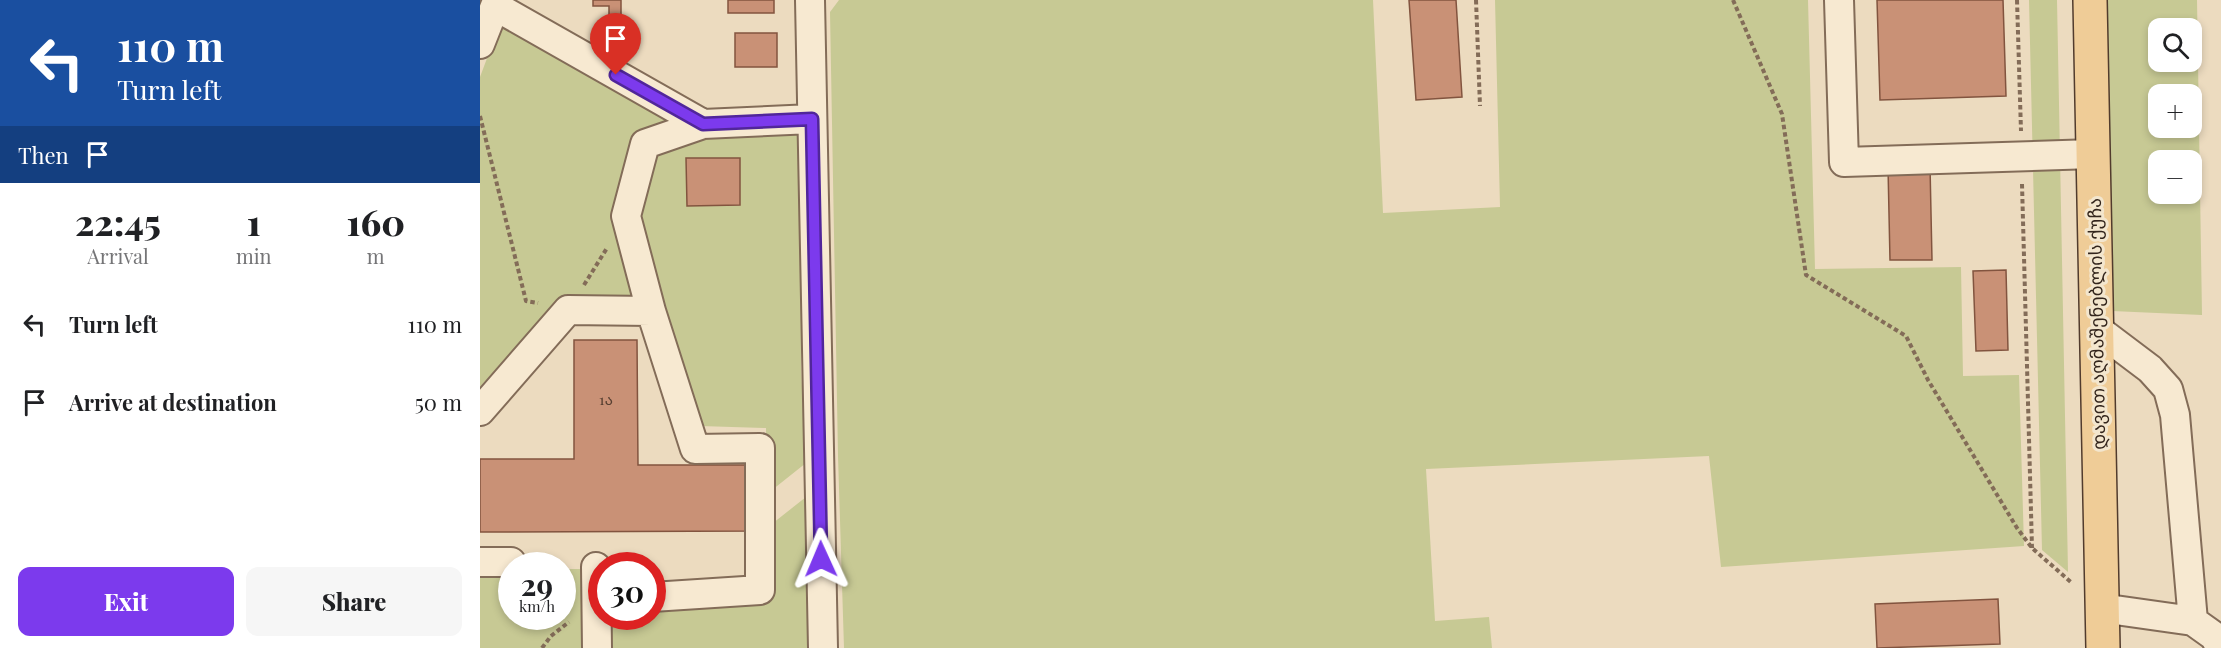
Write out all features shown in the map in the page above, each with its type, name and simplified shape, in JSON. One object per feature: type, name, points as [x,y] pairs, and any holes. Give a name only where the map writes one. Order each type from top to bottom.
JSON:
[{"type":"main road","name":"დავით აღმაშენებლის ქუჩა","points":[[2090,0],[2103,648]]},
{"type":"main road","points":[[2089,648],[2101,608]]},
{"type":"street","points":[[810,0],[823,648]]},
{"type":"street","points":[[1839,0],[1844,162],[2093,154]]},
{"type":"street","points":[[480,44],[495,6],[703,124]]},
{"type":"street","points":[[666,596],[760,590],[760,448],[695,449],[651,311],[626,216],[645,144],[703,124],[812,119]]},
{"type":"street","points":[[480,411],[568,310],[651,311]]},
{"type":"street","points":[[2097,329],[2150,369],[2168,389],[2175,415],[2193,621]]},
{"type":"street","points":[[480,562],[498,562]]},
{"type":"street","points":[[2101,608],[2193,621],[2214,636],[2221,648]]},
{"type":"street","points":[[597,648],[598,630]]},
{"type":"path","points":[[1476,0],[1480,106]]},
{"type":"path","points":[[1733,0],[1782,114],[1806,275],[1906,336],[1928,380],[2032,549],[2101,608]]},
{"type":"path","points":[[2018,0],[2032,549]]},
{"type":"path","points":[[480,116],[526,301],[568,310],[626,216]]},
{"type":"green space","points":[[839,0],[1373,0],[1383,213],[1500,207],[1495,0],[1808,0],[1815,269],[1961,267],[1963,376],[2019,375],[2024,546],[1721,567],[1709,456],[1426,469],[1435,621],[1489,617],[1492,648],[844,648],[830,12]]},
{"type":"green space","points":[[2029,0],[2057,0],[2068,572],[2042,550]]},
{"type":"green space","points":[[2105,0],[2197,0],[2197,18],[2148,18],[2148,72],[2198,72],[2198,84],[2148,84],[2148,138],[2199,138],[2199,150],[2148,150],[2148,204],[2200,204],[2202,315],[2112,311]]},
{"type":"green space","points":[[501,21],[697,132],[801,128],[801,367],[806,463],[767,494],[766,428],[700,426],[661,304],[558,300],[480,387],[480,77]]},
{"type":"green space","points":[[811,493],[812,648],[480,648],[480,569],[498,569],[498,630],[576,630],[576,569],[588,569],[588,630],[666,630],[666,601],[766,602],[763,531]]},
{"type":"building","points":[[593,0],[621,0],[621,19],[609,19],[609,6],[593,6]]},
{"type":"building","points":[[728,0],[774,0],[774,13],[728,13]]},
{"type":"building","points":[[1409,0],[1456,0],[1462,97],[1416,100]]},
{"type":"building","points":[[1877,0],[2003,0],[2006,96],[1880,100]]},
{"type":"building","points":[[735,33],[777,33],[777,67],[735,67]]},
{"type":"building","points":[[686,158],[740,158],[740,205],[687,206]]},
{"type":"building","points":[[1930,166],[1932,260],[1890,260],[1888,167]]},
{"type":"building","points":[[2006,270],[2008,350],[1976,351],[1973,271]]},
{"type":"building","points":[[574,340],[637,340],[638,465],[752,465],[753,531],[480,532],[480,459],[574,459]]},
{"type":"building","points":[[1998,599],[2000,644],[1877,648],[1875,604]]},
{"type":"route","points":[[616,75],[703,124],[812,119],[821,559]]}]
